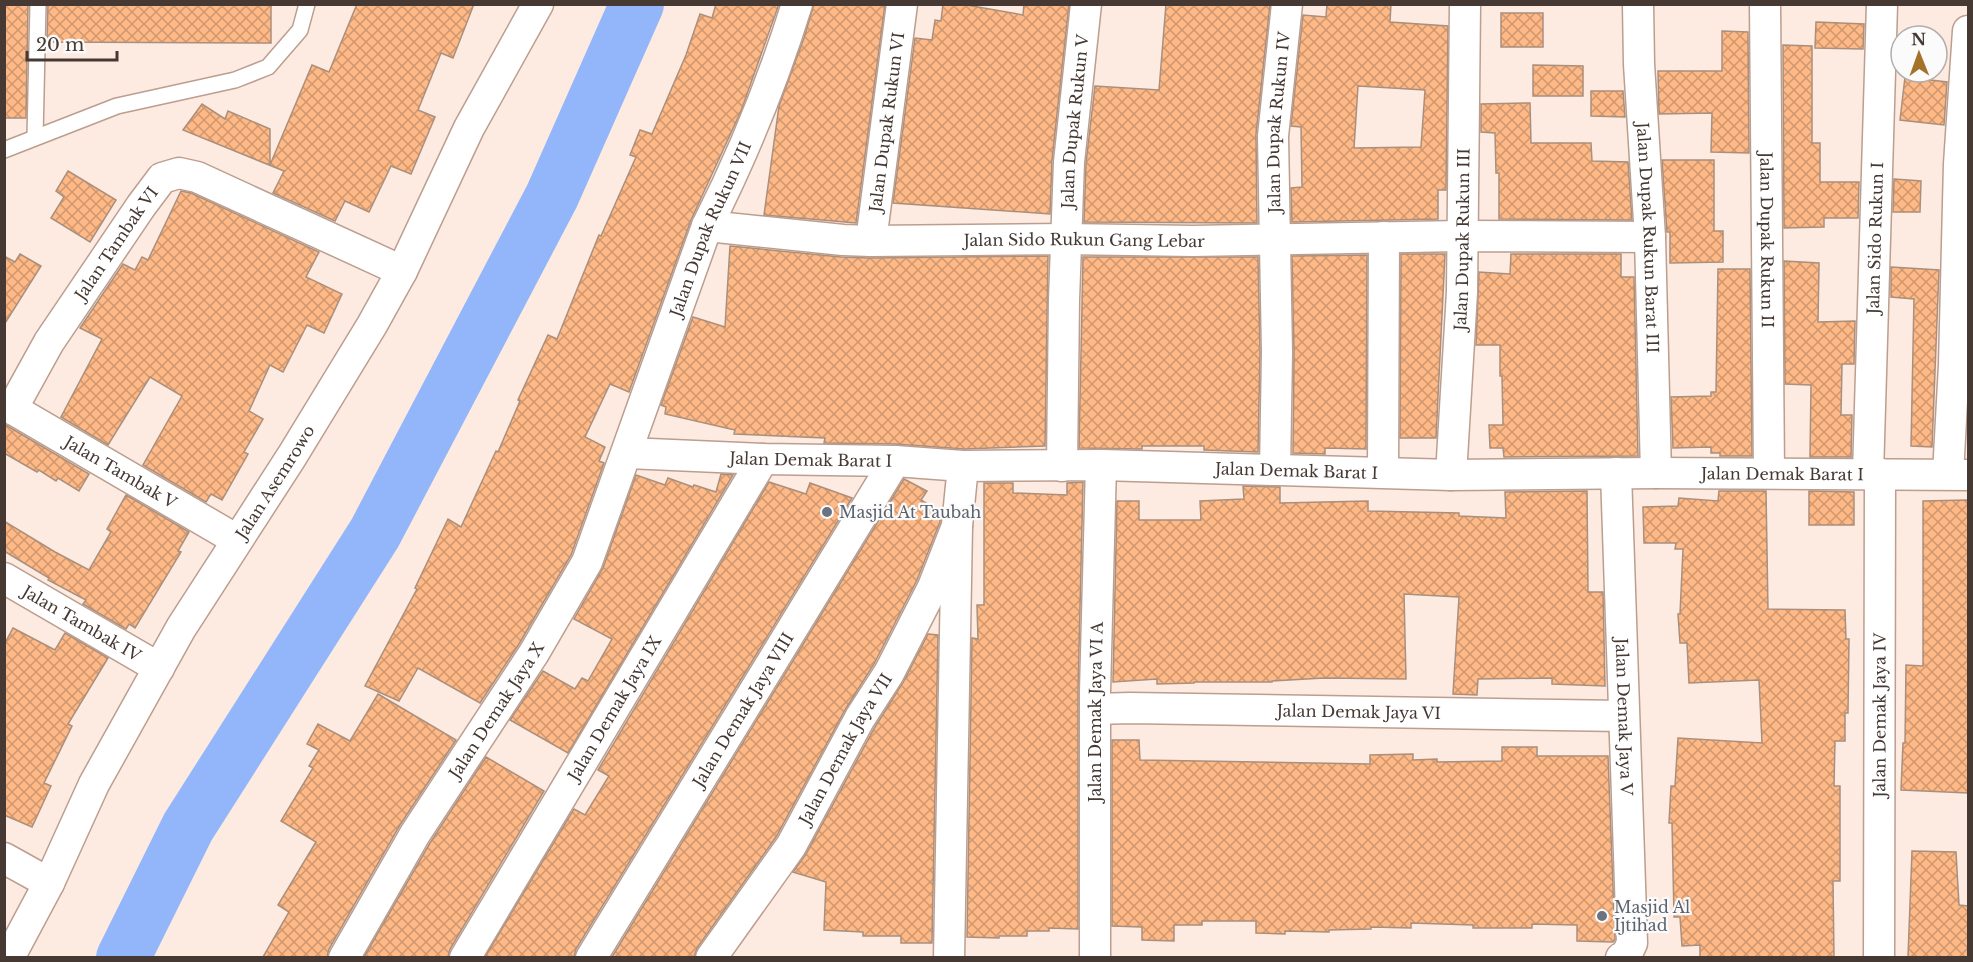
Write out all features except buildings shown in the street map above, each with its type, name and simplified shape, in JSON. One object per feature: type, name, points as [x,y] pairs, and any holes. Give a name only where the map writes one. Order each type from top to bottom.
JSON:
[{"type":"street","name":"Jalan Asemrowo","points":[[9,957],[50,883],[94,784],[181,628],[348,365],[402,271],[469,128],[538,4]]},
{"type":"street","name":"Jalan Dupak Rukun VII","points":[[627,453],[707,226],[734,174],[778,65],[797,4]]},
{"type":"street","name":"Jalan Dupak Rukun VI","points":[[871,240],[902,4]]},
{"type":"street","name":"Jalan Dupak Rukun V","points":[[1062,466],[1068,162],[1086,4]]},
{"type":"street","name":"Jalan Dupak Rukun IV","points":[[1275,470],[1277,352],[1273,136],[1287,4]]},
{"type":"street","name":"Jalan Dupak Rukun III","points":[[1452,475],[1462,292],[1465,4]]},
{"type":"street","name":"Jalan Dupak Rukun Barat III","points":[[1638,4],[1639,64],[1650,237],[1656,473]]},
{"type":"street","name":"Jalan Dupak Rukun II","points":[[1765,4],[1769,473]]},
{"type":"street","name":"Jalan Sido Rukun I","points":[[1874,474],[1882,4]]},
{"type":"street","points":[[1958,474],[1954,365],[1959,164],[1968,31]]},
{"type":"street","name":"Jalan Tambak VI","points":[[8,407],[49,342],[162,178],[179,173],[197,177],[402,271]]},
{"type":"street","name":"Jalan Sido Rukun Gang Lebar","points":[[707,226],[843,240],[1193,241],[1461,236],[1650,237]]},
{"type":"street","points":[[1383,472],[1384,237]]},
{"type":"street","name":"Jalan Tambak V","points":[[8,407],[237,540]]},
{"type":"street","name":"Jalan Demak Barat I","points":[[627,453],[763,459],[895,461],[963,466],[1101,465],[1452,475],[1958,474]]},
{"type":"street","name":"Jalan Demak Jaya X","points":[[344,957],[415,834],[534,653],[587,562],[627,453]]},
{"type":"street","name":"Jalan Demak Jaya IX","points":[[465,957],[763,459]]},
{"type":"street","name":"Jalan Demak Jaya VIII","points":[[591,957],[895,461]]},
{"type":"street","name":"Jalan Demak Jaya VI A","points":[[1095,957],[1095,709],[1101,465]]},
{"type":"street","name":"Jalan Demak Jaya VII","points":[[949,957],[957,526],[963,466]]},
{"type":"street","name":"Jalan Demak Jaya V","points":[[1616,473],[1632,943],[1626,956],[1621,957]]},
{"type":"street","name":"Jalan Demak Jaya IV","points":[[1874,474],[1879,957]]},
{"type":"street","name":"Jalan Demak Jaya VII","points":[[711,957],[791,846],[860,718],[889,673],[933,587],[957,526]]},
{"type":"street","name":"Jalan Tambak IV","points":[[4,578],[159,668]]},
{"type":"street","name":"Jalan Demak Jaya VI","points":[[1095,709],[1623,716]]},
{"type":"street","points":[[4,858],[50,883]]},
{"type":"lane","points":[[35,137],[38,4]]},
{"type":"lane","points":[[4,150],[117,106],[235,80],[268,67],[300,30],[308,4]]},
{"type":"waterway","points":[[123,958],[188,827],[375,533],[552,196],[637,4]]},
{"type":"place","name":"Masjid At Taubah","points":[[827,512]]},
{"type":"place","name":"Masjid Al Ijtihad","points":[[1602,916]]}]
